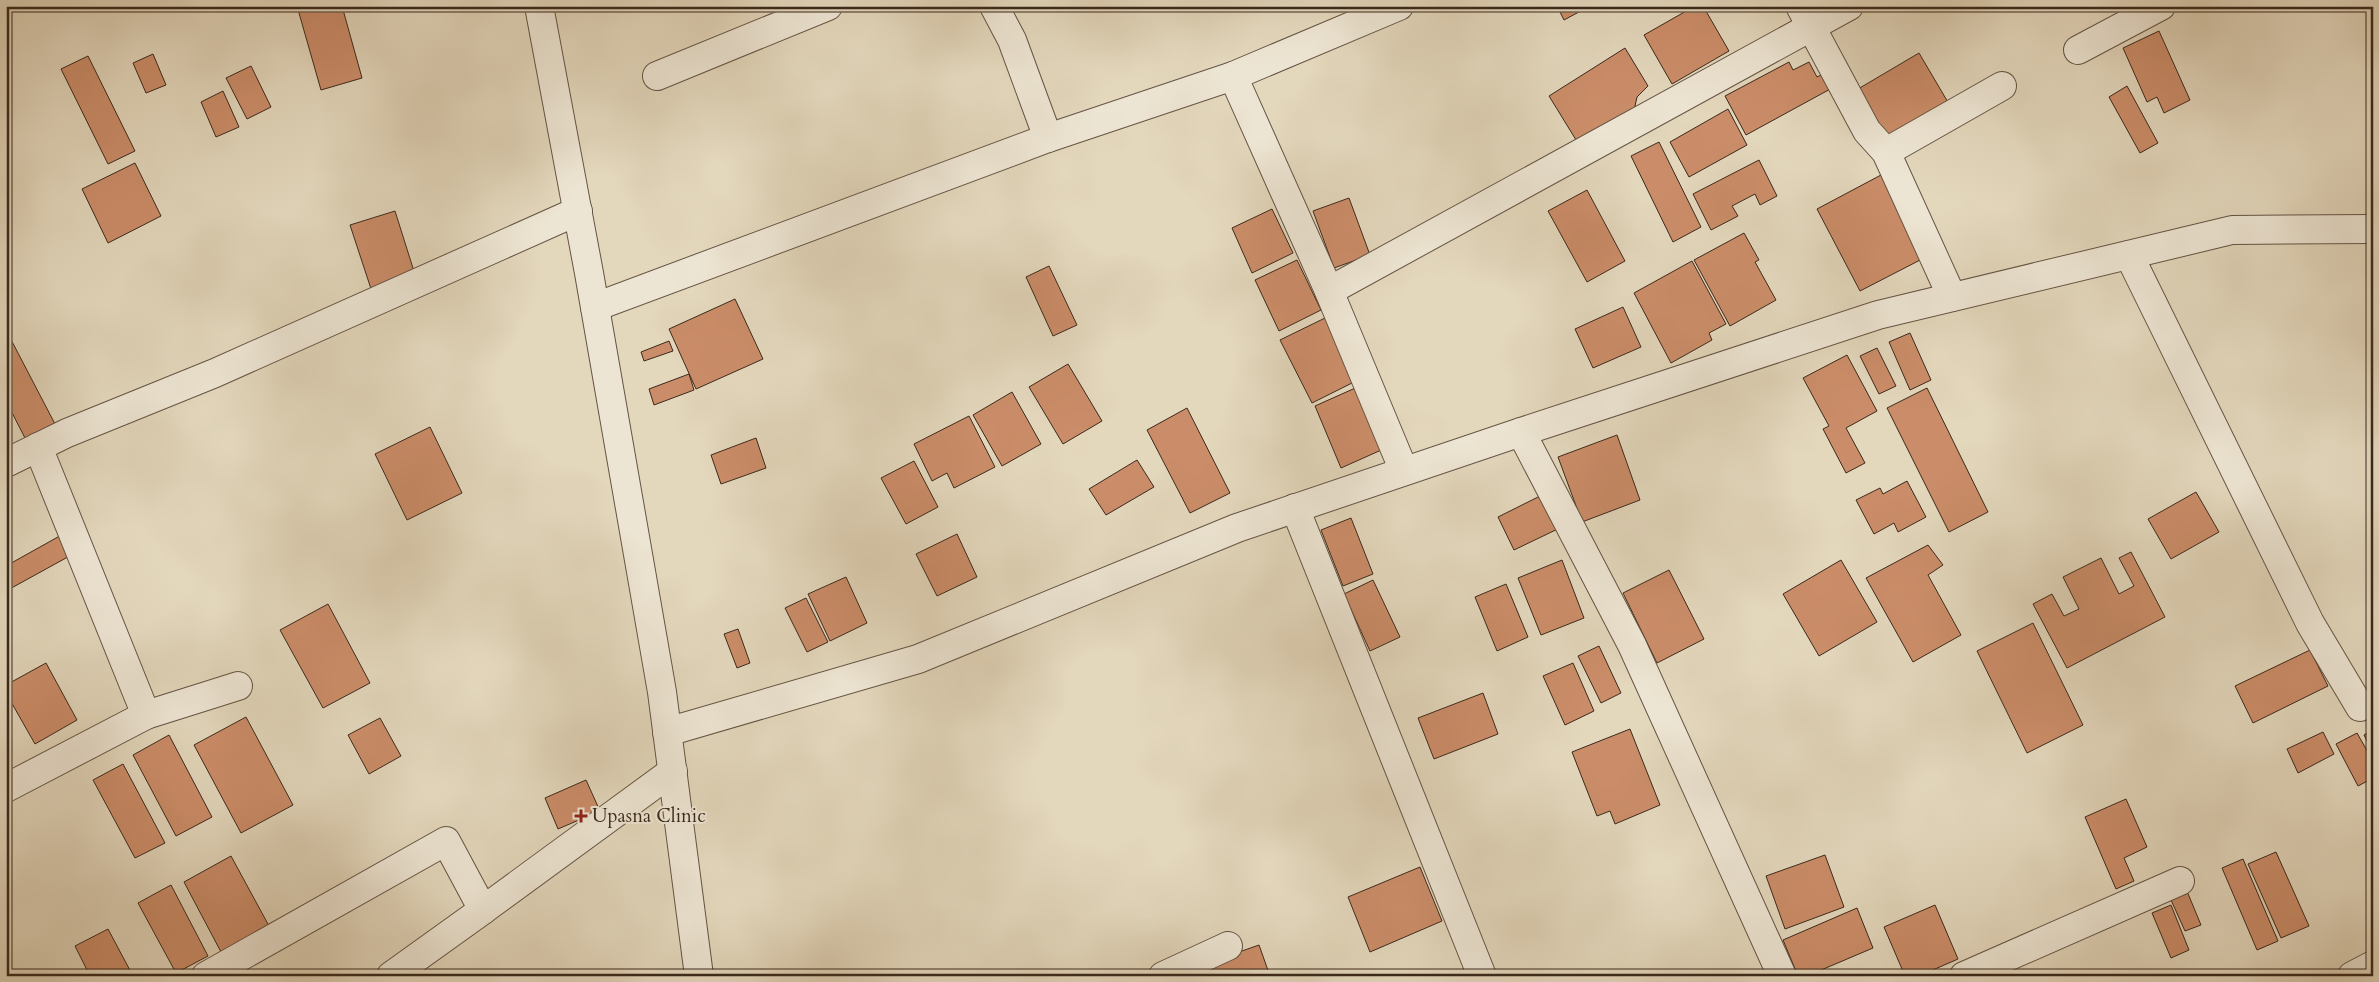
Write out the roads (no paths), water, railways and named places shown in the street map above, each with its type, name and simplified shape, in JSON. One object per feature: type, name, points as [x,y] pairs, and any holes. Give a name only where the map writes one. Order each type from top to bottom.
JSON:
[{"type":"street","points":[[539,6],[595,307],[667,732],[699,976]]},
{"type":"street","points":[[657,76],[828,6]]},
{"type":"street","points":[[994,6],[1012,40],[1048,138]]},
{"type":"street","points":[[595,307],[1048,138],[1233,76],[1399,6]]},
{"type":"street","points":[[1329,291],[1806,17],[1849,6]]},
{"type":"street","points":[[2078,50],[2162,6]]},
{"type":"street","points":[[1806,17],[1867,131],[1886,152],[1952,298]]},
{"type":"street","points":[[1233,76],[1329,291],[1404,471]]},
{"type":"street","points":[[1886,152],[2002,86]]},
{"type":"street","points":[[6,463],[67,433],[215,373],[578,211]]},
{"type":"street","points":[[667,732],[918,659],[1237,528],[1521,432],[1878,315],[2232,230],[2373,228]]},
{"type":"street","points":[[2129,255],[2310,623],[2360,707]]},
{"type":"street","points":[[1521,432],[1632,645],[1782,976]]},
{"type":"street","points":[[38,447],[146,715]]},
{"type":"street","points":[[1295,508],[1482,976]]},
{"type":"street","points":[[6,788],[146,715],[238,686]]},
{"type":"street","points":[[392,976],[673,771]]},
{"type":"street","points":[[206,976],[446,841],[484,910]]},
{"type":"street","points":[[1964,976],[2180,880]]},
{"type":"street","points":[[1163,976],[1228,946]]},
{"type":"street","points":[[2352,976],[2373,965]]},
{"type":"place","name":"Upasna Clinic","points":[[581,816]]}]
